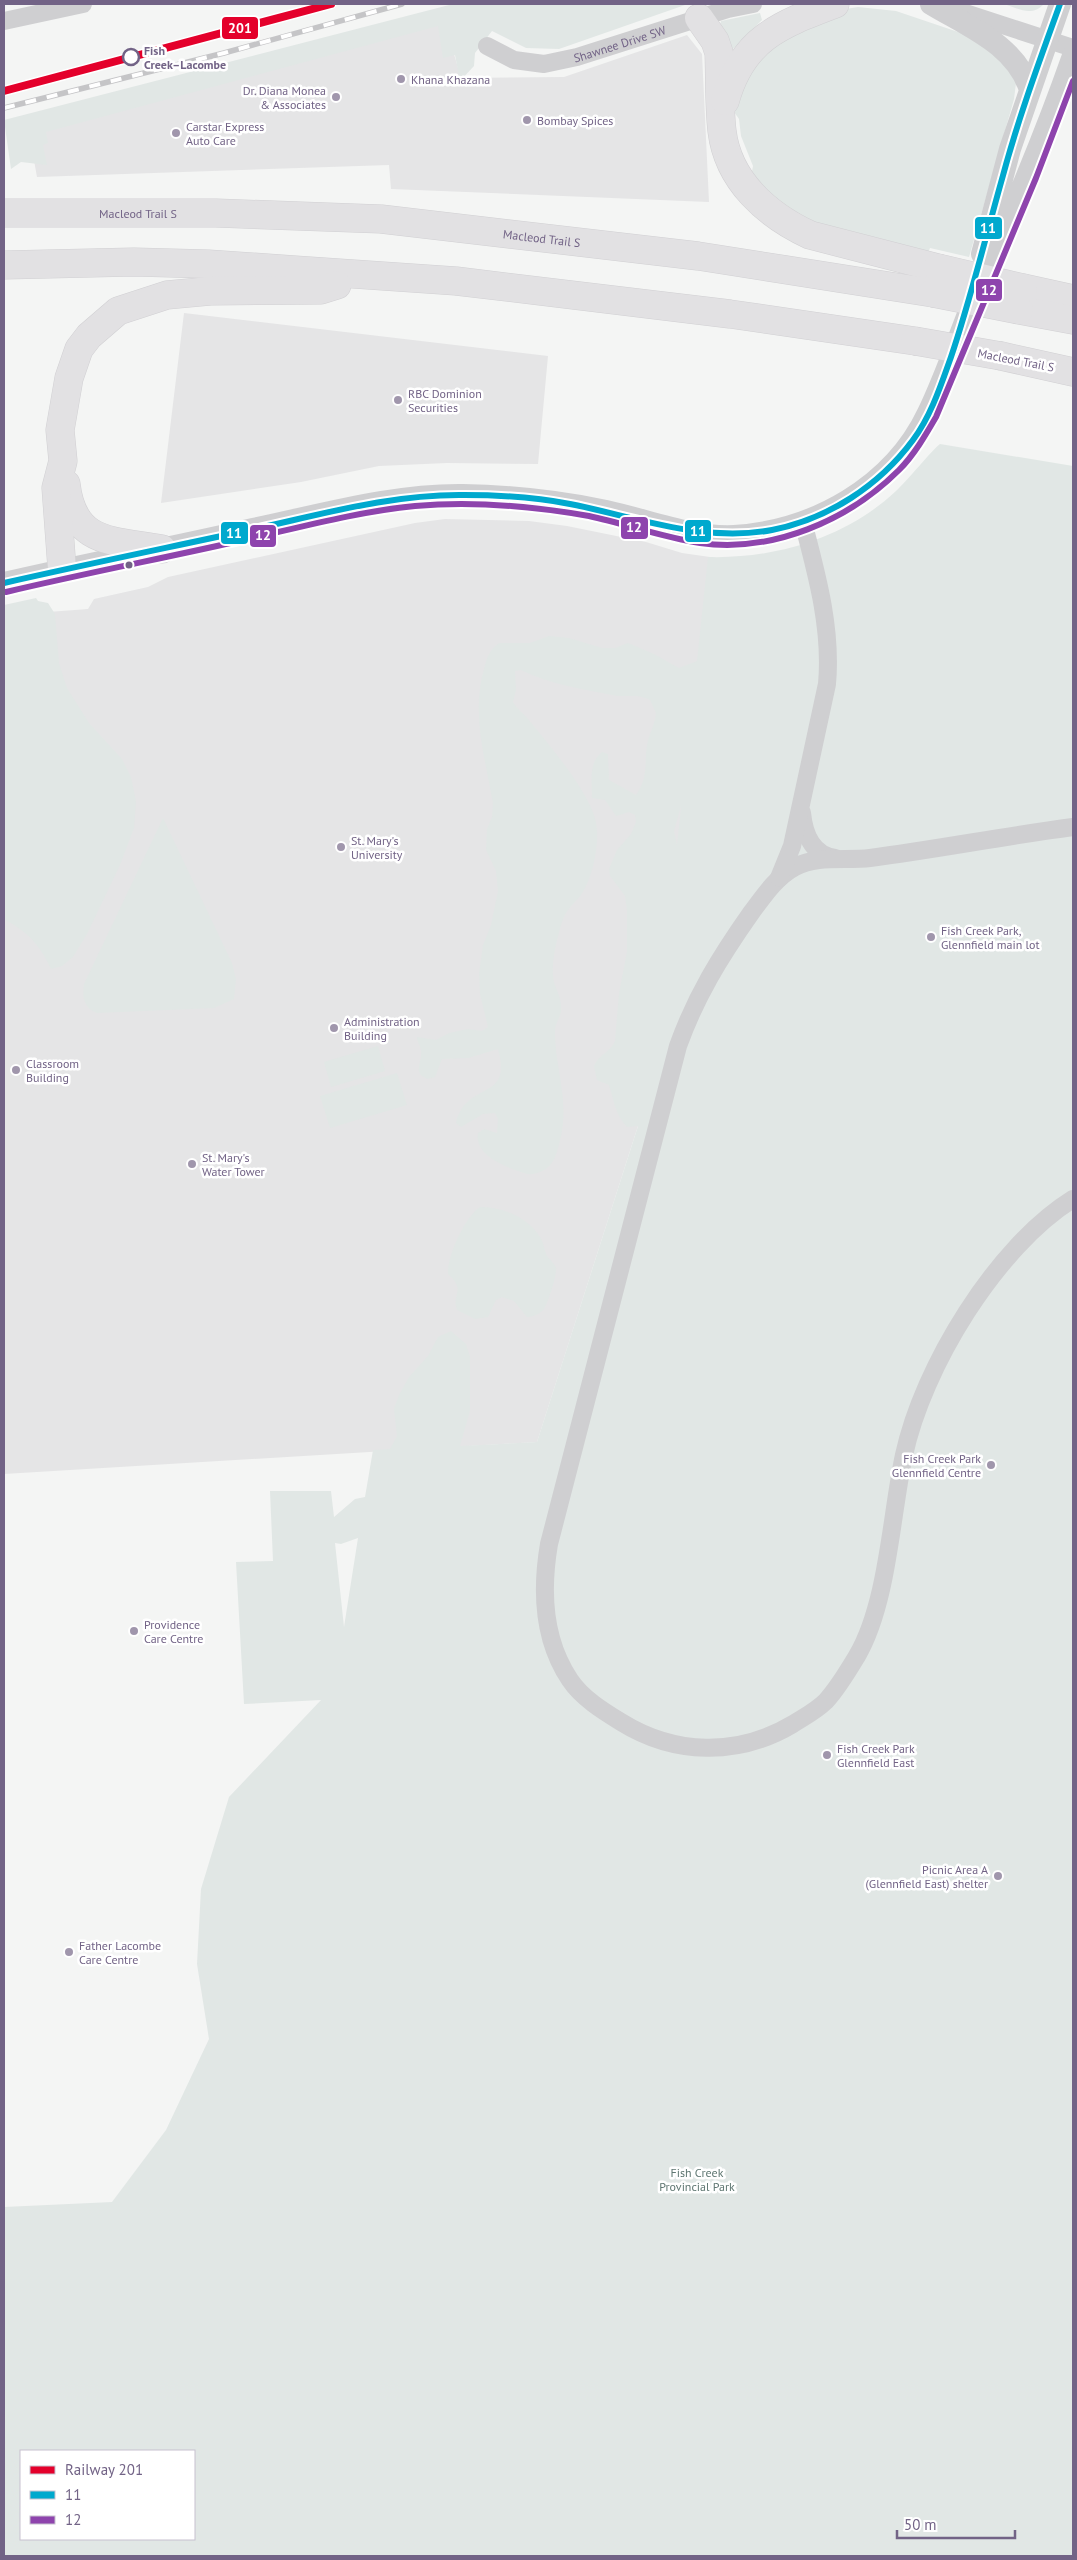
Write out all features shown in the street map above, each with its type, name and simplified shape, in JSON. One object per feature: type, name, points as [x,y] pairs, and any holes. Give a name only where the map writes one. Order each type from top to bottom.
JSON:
[{"type":"highway","points":[[721,112],[733,76],[758,42],[777,27],[797,17],[835,4]]},
{"type":"highway","points":[[699,18],[715,41],[718,53],[725,146],[742,184],[772,214],[810,235],[935,281]]},
{"type":"highway","name":"Macleod Trail S","points":[[4,213],[216,212],[381,219],[698,256],[935,281],[1021,299],[1073,320]]},
{"type":"highway","name":"Macleod Trail S","points":[[4,265],[117,262],[208,264],[456,281],[721,313],[915,341],[1001,356],[1073,372]]},
{"type":"highway","points":[[162,549],[102,539],[84,528],[68,505],[60,430],[65,394],[79,349],[97,327],[118,311],[147,300],[175,293],[321,290],[364,276]]},
{"type":"highway","points":[[1021,299],[1073,299]]},
{"type":"highway","points":[[62,568],[56,488],[63,461]]},
{"type":"street","name":"Shawnee Drive SW","points":[[487,46],[514,60],[544,64],[577,57],[699,18],[753,4]]},
{"type":"street","points":[[931,4],[1002,47],[1021,68],[1030,90]]},
{"type":"street","points":[[938,4],[1048,38],[1073,48]]},
{"type":"street","points":[[965,321],[1010,149],[1060,4]]},
{"type":"street","points":[[4,21],[26,11],[72,5]]},
{"type":"street","points":[[4,582],[62,568],[83,566],[388,502],[460,495],[565,503],[680,530],[715,535],[754,533],[803,522],[830,512],[862,492],[893,464],[913,440],[928,415],[965,321],[1035,162],[1073,56]]},
{"type":"street","points":[[803,522],[824,613],[829,664],[827,684],[792,846],[779,878],[719,959],[700,992],[678,1046],[555,1517],[545,1566],[546,1616],[550,1639],[571,1682],[607,1713],[645,1735],[683,1747],[709,1749],[758,1740],[783,1730],[815,1710],[825,1701],[858,1654],[869,1632],[878,1601],[908,1438],[919,1405],[937,1365],[953,1336],[1000,1267],[1035,1228],[1073,1199]]},
{"type":"street","points":[[800,802],[804,826],[812,845],[823,854],[846,859]]},
{"type":"street","points":[[779,878],[795,867],[808,862],[868,858],[1073,827]]},
{"type":"shaded area","points":[[444,20],[461,78],[564,77],[687,35],[702,54],[709,202],[391,189],[389,165],[37,177],[28,127]]},
{"type":"shaded area","points":[[184,313],[548,356],[538,464],[447,463],[379,466],[301,482],[161,503]]},
{"type":"shaded area","name":"St. Mary's University","points":[[445,519],[529,521],[567,526],[646,542],[682,553],[710,557],[652,1082],[537,1442],[4,1474],[4,611],[48,612],[88,609],[94,599],[148,587],[168,577],[415,523]]},
{"type":"green space","points":[[453,4],[685,5],[559,49],[526,48],[492,31],[475,53],[474,66],[460,81],[455,55],[443,58],[438,26],[46,132],[48,143],[43,145],[47,165],[21,162],[11,169],[4,120]]},
{"type":"green space","points":[[1004,4],[1044,4],[1035,10],[1025,11]]},
{"type":"green space","points":[[858,7],[896,11],[967,35],[1008,63],[1016,83],[1014,99],[969,257],[930,248],[928,253],[831,229],[796,215],[751,177],[753,166],[741,136],[739,119],[732,109],[743,69],[821,13]]},
{"type":"green space","points":[[760,13],[762,20],[732,50],[719,28],[721,21]]},
{"type":"green space","name":"Fish Creek Provincial Park","points":[[940,444],[1073,466],[1073,2556],[4,2556],[4,2207],[112,2202],[166,2130],[209,2039],[197,1964],[201,1889],[229,1797],[321,1700],[244,1704],[236,1562],[273,1561],[270,1491],[331,1491],[334,1517],[355,1499],[365,1497],[373,1450],[390,1449],[397,1436],[394,1409],[399,1395],[409,1377],[428,1356],[438,1337],[451,1331],[466,1344],[470,1357],[470,1411],[460,1446],[537,1442],[638,1126],[627,1127],[623,1122],[615,1107],[609,1085],[597,1080],[594,1066],[615,1041],[619,993],[627,952],[625,896],[610,876],[609,869],[617,850],[631,834],[636,822],[635,815],[629,812],[616,816],[605,800],[592,798],[591,779],[593,767],[598,756],[602,752],[608,754],[609,780],[636,795],[645,775],[648,740],[656,713],[650,700],[645,698],[617,696],[577,688],[543,679],[521,670],[515,671],[516,690],[513,702],[546,741],[578,784],[593,811],[597,831],[596,850],[589,879],[581,895],[568,910],[564,918],[553,960],[554,982],[561,1007],[555,1032],[563,1096],[563,1122],[561,1136],[552,1163],[546,1169],[535,1174],[527,1174],[500,1164],[486,1154],[478,1141],[478,1133],[484,1129],[497,1133],[498,1119],[495,1113],[483,1114],[461,1127],[456,1123],[462,1109],[469,1100],[494,1085],[499,1077],[501,1066],[498,1049],[468,1058],[442,1059],[435,1077],[428,1079],[420,1074],[421,1050],[417,1037],[436,1040],[449,1033],[468,1029],[482,1031],[488,1027],[480,994],[479,973],[483,945],[491,925],[498,891],[496,871],[486,850],[487,829],[492,817],[493,803],[483,753],[479,703],[480,686],[489,654],[499,643],[530,643],[549,636],[569,638],[602,648],[615,648],[628,643],[654,654],[679,668],[697,661],[708,557],[759,554],[808,542],[832,533],[855,521],[900,487]],"holes":[[[681,807],[677,845],[674,831]],[[358,1538],[344,1627],[335,1543],[341,1544]]]},
{"type":"green space","points":[[36,598],[38,601],[48,603],[55,614],[59,663],[67,688],[89,723],[122,759],[131,777],[136,801],[134,828],[120,865],[87,934],[73,957],[62,966],[51,969],[32,939],[4,919],[4,605]]},
{"type":"green space","points":[[163,818],[232,963],[236,979],[234,999],[214,1008],[97,1013],[89,1008],[85,1001],[83,993],[84,984]]},
{"type":"green space","points":[[378,1046],[385,1071],[331,1087],[324,1062]]},
{"type":"green space","points":[[397,1073],[407,1105],[330,1128],[320,1096]]},
{"type":"green space","points":[[480,1207],[506,1211],[522,1219],[535,1230],[541,1239],[547,1256],[556,1268],[556,1272],[548,1301],[544,1309],[538,1314],[527,1317],[514,1301],[502,1297],[496,1300],[488,1317],[475,1319],[457,1310],[457,1284],[448,1274],[450,1257],[463,1228],[474,1212]]},
{"type":"railway","points":[[4,108],[224,53],[402,4]]},
{"type":"rail line","name":"201","points":[[4,91],[331,4]]},
{"type":"transit line","name":"11","points":[[4,583],[332,511],[411,498],[464,495],[530,498],[570,504],[670,527],[721,533],[772,530],[793,525],[832,509],[868,486],[884,472],[913,440],[930,411],[958,335],[1015,134],[1060,4]]},
{"type":"transit line","name":"12","points":[[6,592],[347,517],[415,506],[481,504],[546,510],[589,516],[700,543],[727,545],[781,538],[833,518],[857,504],[899,470],[914,452],[936,417],[1036,178],[1073,81]]},
{"type":"place","name":"Fish Creek–Lacombe","points":[[131,57]]},
{"type":"place","name":"Khana Khazana","points":[[401,79]]},
{"type":"place","name":"Dr. Diana Monea & Associates","points":[[336,97]]},
{"type":"place","name":"Bombay Spices","points":[[527,120]]},
{"type":"place","name":"Carstar Express Auto Care","points":[[176,133]]},
{"type":"place","name":"RBC Dominion Securities","points":[[398,400]]},
{"type":"place","name":"St. Mary's University","points":[[341,847]]},
{"type":"place","name":"Fish Creek Park, Glennfield main lot","points":[[931,937]]},
{"type":"place","name":"Administration Building","points":[[334,1028]]},
{"type":"place","name":"Classroom Building","points":[[16,1070]]},
{"type":"place","name":"St. Mary's Water Tower","points":[[192,1164]]},
{"type":"place","name":"Fish Creek Park Glennfield Centre","points":[[991,1465]]},
{"type":"place","name":"Providence Care Centre","points":[[134,1631]]},
{"type":"place","name":"Fish Creek Park Glennfield East","points":[[827,1755]]},
{"type":"place","name":"Picnic Area A (Glennfield East) shelter","points":[[998,1876]]},
{"type":"place","name":"Father Lacombe Care Centre","points":[[69,1952]]}]
